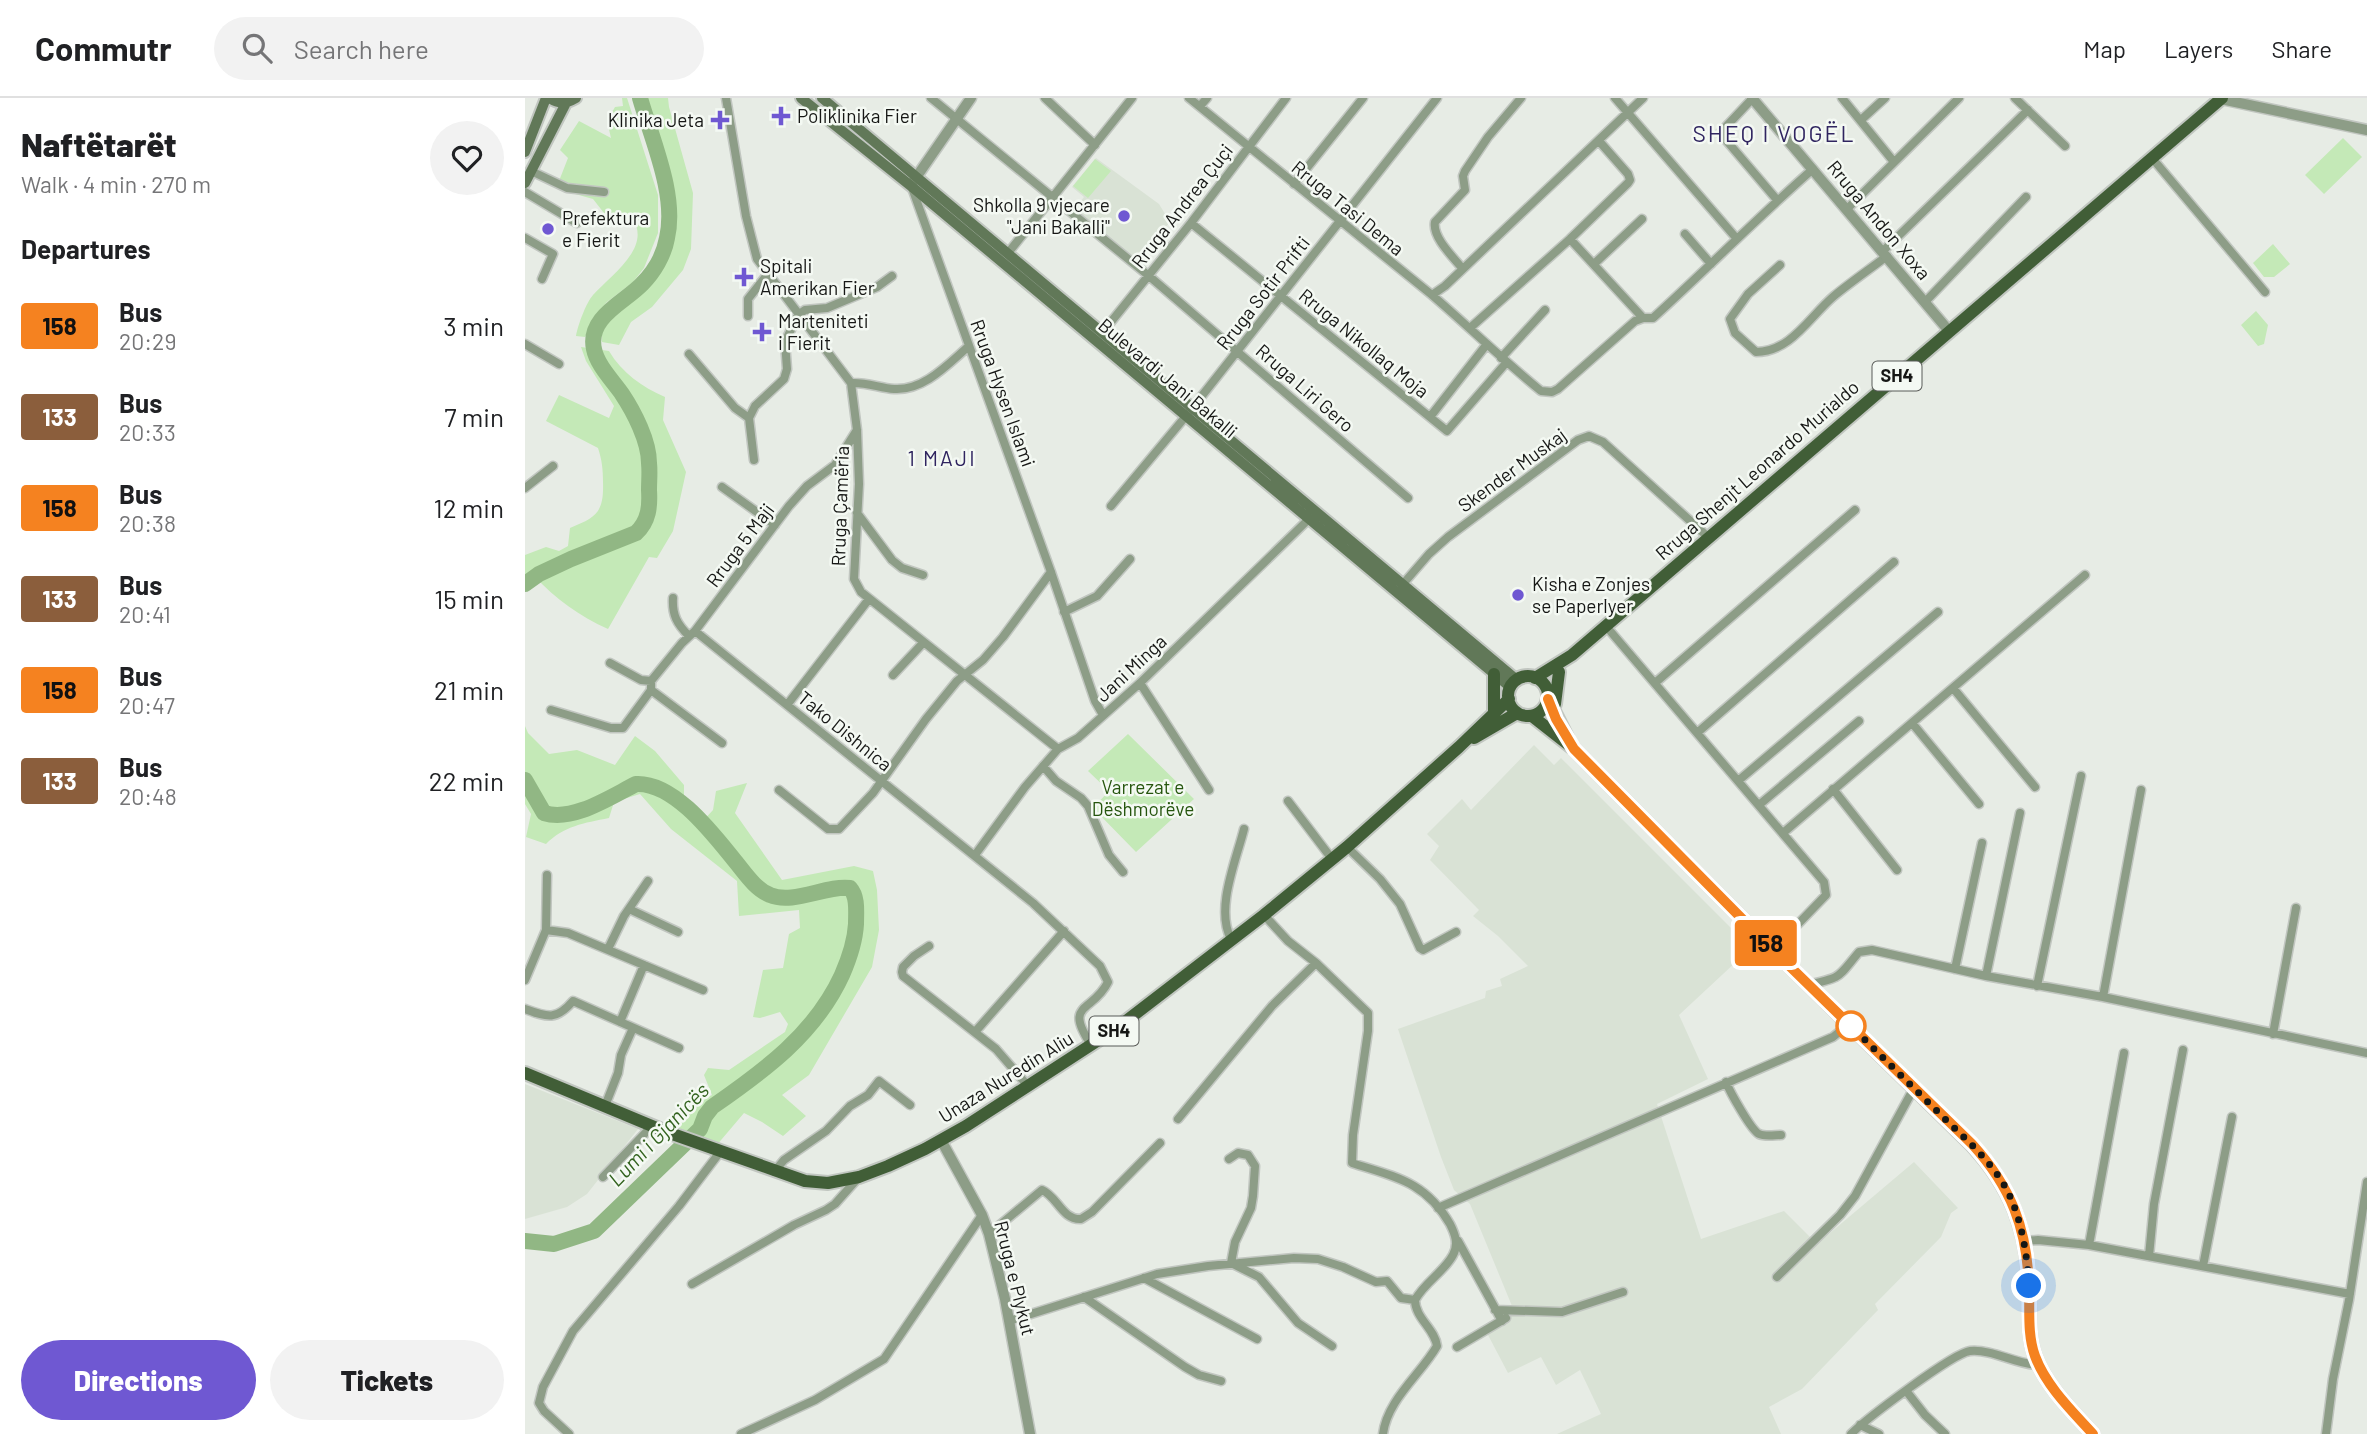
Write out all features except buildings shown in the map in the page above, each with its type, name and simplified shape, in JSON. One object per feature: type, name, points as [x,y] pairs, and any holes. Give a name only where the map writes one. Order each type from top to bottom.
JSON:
[{"type":"main road","points":[[525,152],[548,98],[571,100],[525,183]]},
{"type":"main road","name":"Bulevardi Jani Bakalli","points":[[801,98],[1007,253],[1102,333],[1189,412]]},
{"type":"main road","name":"Bulevardi Jani Bakalli","points":[[822,98],[914,181],[1313,515],[1512,689]]},
{"type":"main road","name":"Rruga Shenjt Leonardo Murialdo","points":[[1548,695],[1559,672],[1572,655],[1605,625],[2219,98]]},
{"type":"main road","name":"Bulevardi Jani Bakalli","points":[[1313,515],[1403,584],[1512,689]]},
{"type":"main road","name":"Rruga Shenjt Leonardo Murialdo","points":[[1535,678],[1572,655]]},
{"type":"main road","points":[[1556,719],[1555,701],[1559,672]]},
{"type":"main road","points":[[1494,674],[1494,712]]},
{"type":"main road","name":"SH4","points":[[1512,689],[1524,677],[1535,678]]},
{"type":"main road","points":[[1535,678],[1543,683],[1556,719],[1574,749]]},
{"type":"main road","points":[[1512,689],[1517,713],[1532,716],[1574,749],[1808,985],[1972,1144],[1997,1174],[2011,1199],[2024,1241],[2030,1335],[2038,1365],[2055,1390],[2093,1434]]},
{"type":"main road","name":"Unaza Nuredin Aliu","points":[[525,1073],[774,1172],[817,1183],[828,1183],[859,1177],[888,1166],[941,1140],[1092,1045],[1265,915],[1347,847],[1459,747],[1494,712],[1512,689]]},
{"type":"main road","name":"SH4","points":[[1532,716],[1543,710],[1548,695]]},
{"type":"main road","name":"Unaza Nuredin Aliu","points":[[1459,747],[1517,713]]},
{"type":"street","name":"Rruga Çamëria","points":[[726,98],[752,246],[757,259],[851,383],[857,430],[859,484],[854,579],[861,592],[869,599],[1058,749]]},
{"type":"street","points":[[931,98],[1053,198]]},
{"type":"street","points":[[914,181],[971,98]]},
{"type":"street","points":[[1045,98],[1095,145]]},
{"type":"street","points":[[1007,253],[1132,98]]},
{"type":"street","name":"Rruga Tasi Dema","points":[[1189,98],[1432,295],[1541,391],[1552,392],[1635,321],[1643,318]]},
{"type":"street","points":[[1199,106],[1207,98]]},
{"type":"street","name":"Rruga Andrea Çuçi","points":[[1102,333],[1191,223],[1286,98]]},
{"type":"street","points":[[1294,184],[1363,98]]},
{"type":"street","name":"Rruga Sotir Prifti","points":[[1111,506],[1189,412],[1437,98]]},
{"type":"street","points":[[1462,268],[1437,235],[1433,228],[1435,222],[1465,190],[1465,171],[1488,137],[1521,98]]},
{"type":"street","points":[[1615,98],[1737,239]]},
{"type":"street","points":[[1432,295],[1445,286],[1643,98]]},
{"type":"street","points":[[1752,98],[1720,132],[1722,138],[1777,200]]},
{"type":"street","name":"Rruga Andon Xoxa","points":[[1752,98],[1949,331]]},
{"type":"street","points":[[1842,98],[1894,162]]},
{"type":"street","points":[[1861,120],[1885,98]]},
{"type":"street","points":[[1847,209],[1959,98]]},
{"type":"street","points":[[2015,98],[2065,146]]},
{"type":"street","points":[[2219,98],[2367,130]]},
{"type":"street","points":[[1780,265],[1748,294],[1730,319],[1735,334],[1756,352],[1770,350],[1787,342],[1831,299],[1885,253],[2028,110]]},
{"type":"street","points":[[1470,328],[1570,239],[1630,180],[1628,174],[1599,141]]},
{"type":"street","points":[[2152,158],[2265,292]]},
{"type":"street","points":[[1570,239],[1643,318],[1653,318],[1812,169]]},
{"type":"street","points":[[531,171],[567,188],[604,192]]},
{"type":"street","name":"Rruga Hysen Islami","points":[[914,181],[969,346],[1095,702],[1103,715]]},
{"type":"street","points":[[525,192],[577,223]]},
{"type":"street","name":"Rruga Andon Xoxa","points":[[1925,302],[2026,197]]},
{"type":"street","name":"Rruga Liri Gero","points":[[1053,198],[1238,350],[1408,498]]},
{"type":"street","points":[[1594,264],[1642,219]]},
{"type":"street","name":"Rruga Nikollaq Moja","points":[[1191,223],[1447,431],[1503,360]]},
{"type":"street","points":[[1685,234],[1711,264]]},
{"type":"street","points":[[525,238],[553,254],[542,279]]},
{"type":"street","points":[[748,316],[748,299],[768,275]]},
{"type":"street","points":[[754,460],[749,418],[755,406],[785,379],[785,342],[798,315],[805,310],[827,308],[877,288],[892,276]]},
{"type":"street","points":[[1503,360],[1545,310]]},
{"type":"street","points":[[525,344],[559,364]]},
{"type":"street","points":[[1430,417],[1487,344]]},
{"type":"street","points":[[851,383],[867,383],[892,389],[913,387],[934,376],[969,346]]},
{"type":"street","points":[[689,354],[735,408],[749,418]]},
{"type":"street","name":"Rruga 5 Maji","points":[[551,710],[621,729],[775,525],[803,491],[835,465],[857,430]]},
{"type":"street","name":"Skender Muskaj","points":[[1403,584],[1448,537],[1583,437],[1598,439],[1708,537]]},
{"type":"street","points":[[525,488],[553,466]]},
{"type":"street","points":[[722,487],[775,525]]},
{"type":"street","points":[[1655,683],[1855,510]]},
{"type":"street","points":[[857,513],[892,561],[902,568],[923,575]]},
{"type":"street","name":"Jani Minga","points":[[975,855],[1025,787],[1058,749],[1078,738],[1140,683],[1313,515]]},
{"type":"street","points":[[1064,612],[1097,596],[1130,559]]},
{"type":"street","points":[[1697,733],[1895,562]]},
{"type":"street","points":[[779,790],[828,830],[839,829],[881,782],[957,681],[983,660],[1003,637],[1051,572]]},
{"type":"street","points":[[1783,833],[2085,575]]},
{"type":"street","points":[[673,598],[672,607],[677,623],[692,634]]},
{"type":"street","points":[[787,705],[869,599]]},
{"type":"street","points":[[1738,781],[1938,612]]},
{"type":"street","points":[[1605,625],[1819,874],[1827,890],[1823,898],[1773,950]]},
{"type":"street","name":"Tako Dishnica","points":[[692,634],[787,705],[975,855],[1064,931],[1100,966],[1107,978],[1105,988],[1086,1004],[1079,1016],[1081,1027],[1092,1045]]},
{"type":"street","points":[[893,675],[923,643]]},
{"type":"street","points":[[610,663],[651,686],[722,743]]},
{"type":"street","points":[[1140,683],[1209,790]]},
{"type":"street","points":[[1953,688],[2035,787]]},
{"type":"street","points":[[1759,805],[1859,721]]},
{"type":"street","points":[[1912,723],[1979,804]]},
{"type":"street","points":[[1043,766],[1056,781],[1088,806],[1109,855],[1123,872]]},
{"type":"street","points":[[2037,986],[2081,776]]},
{"type":"street","points":[[1833,789],[1897,870]]},
{"type":"street","points":[[2103,997],[2141,790]]},
{"type":"street","points":[[1289,801],[1332,859]]},
{"type":"street","points":[[1986,976],[2020,813]]},
{"type":"street","points":[[1231,939],[1225,925],[1225,906],[1244,829]]},
{"type":"street","points":[[1955,969],[1982,843]]},
{"type":"street","points":[[1347,847],[1392,892],[1407,917],[1420,948],[1423,950],[1456,932]]},
{"type":"street","points":[[525,981],[545,930],[547,875]]},
{"type":"street","points":[[608,949],[629,909],[648,881]]},
{"type":"street","points":[[2273,1034],[2296,908]]},
{"type":"street","points":[[629,909],[678,932]]},
{"type":"street","points":[[1265,915],[1288,941],[1316,963],[1368,1013],[1352,1163],[1381,1171],[1414,1185],[1438,1208],[1501,1321]]},
{"type":"street","points":[[545,930],[568,933],[703,990]]},
{"type":"street","points":[[975,1032],[1064,931]]},
{"type":"street","points":[[929,946],[906,963],[902,972],[904,976],[1008,1061],[1028,1086]]},
{"type":"street","points":[[1808,985],[1839,976],[1860,952],[1872,950],[1986,976],[2103,997],[2367,1053]]},
{"type":"street","points":[[1178,1119],[1244,1043],[1272,1006],[1316,963]]},
{"type":"street","points":[[620,1022],[645,965]]},
{"type":"street","points":[[525,1009],[555,1016],[561,1014],[573,1002],[679,1048]]},
{"type":"street","points":[[1438,1208],[1833,1037],[1849,1024]]},
{"type":"street","points":[[605,1106],[618,1073],[621,1055],[633,1028]]},
{"type":"street","points":[[2149,1256],[2154,1205],[2183,1050]]},
{"type":"street","points":[[2089,1245],[2124,1053]]},
{"type":"street","points":[[774,1172],[784,1160],[826,1131],[850,1106],[868,1095],[879,1081],[910,1105]]},
{"type":"street","points":[[1726,1082],[1756,1133],[1766,1136],[1781,1135]]},
{"type":"street","points":[[1777,1277],[1840,1216],[1855,1196],[1914,1088]]},
{"type":"street","points":[[2203,1266],[2232,1117]]},
{"type":"street","points":[[603,1177],[658,1128]]},
{"type":"street","name":"Rruga e Plykut","points":[[941,1140],[989,1234],[1009,1321],[1030,1434]]},
{"type":"street","points":[[989,1234],[1042,1190],[1048,1193],[1069,1217],[1081,1219],[1092,1212],[1160,1143]]},
{"type":"street","points":[[569,1434],[544,1411],[539,1402],[543,1387],[566,1341],[679,1206],[716,1151]]},
{"type":"street","points":[[1229,1159],[1238,1153],[1248,1155],[1255,1166],[1251,1208],[1235,1241],[1231,1264]]},
{"type":"street","points":[[692,1284],[835,1204],[859,1177]]},
{"type":"street","points":[[2326,1434],[2367,1182]]},
{"type":"street","points":[[741,1434],[815,1400],[884,1359],[982,1216]]},
{"type":"street","points":[[1383,1434],[1384,1424],[1393,1409],[1437,1346],[1436,1338],[1417,1310],[1416,1300],[1426,1283],[1453,1256],[1456,1239]]},
{"type":"street","points":[[2024,1241],[2089,1245],[2350,1294]]},
{"type":"street","points":[[1009,1321],[1144,1278],[1183,1269],[1294,1258],[1318,1259],[1376,1282],[1387,1281],[1401,1298],[1416,1300]]},
{"type":"street","points":[[1231,1264],[1259,1277],[1298,1323],[1332,1346]]},
{"type":"street","points":[[1144,1278],[1257,1339]]},
{"type":"street","points":[[1495,1310],[1562,1312],[1623,1292]]},
{"type":"street","points":[[1084,1297],[1185,1367],[1199,1375],[1221,1381]]},
{"type":"street","points":[[1457,1347],[1519,1311]]},
{"type":"street","points":[[1851,1434],[1860,1425],[1966,1352],[1987,1353],[2024,1364],[2038,1365]]},
{"type":"street","points":[[1907,1392],[1945,1434]]},
{"type":"street","points":[[1860,1425],[1879,1434]]},
{"type":"shaded area","name":"Shkolla 9 vjecare \"Jani Bakalli\"","points":[[1096,158],[1159,204],[1170,222],[1136,262],[1074,210],[1084,197],[1072,187]]},
{"type":"shaded area","points":[[1534,745],[1554,765],[1561,758],[1751,948],[1679,1015],[1708,1079],[1657,1104],[1701,1239],[1784,1211],[1817,1244],[1914,1162],[1958,1208],[1951,1213],[1941,1237],[1875,1304],[1878,1310],[1802,1389],[1769,1407],[1781,1434],[1557,1434],[1601,1414],[1580,1370],[1556,1385],[1541,1357],[1508,1373],[1488,1335],[1512,1306],[1470,1204],[1454,1190],[1398,1029],[1485,998],[1486,991],[1502,986],[1500,979],[1528,966],[1473,916],[1479,910],[1430,860],[1439,846],[1427,834],[1462,799],[1471,810]]},
{"type":"shaded area","points":[[525,1084],[638,1129],[587,1194],[567,1207],[525,1219]]},
{"type":"green space","points":[[622,98],[627,98],[658,195],[658,233],[644,268],[633,282],[607,302],[593,318],[585,337],[576,336],[590,299],[633,250],[637,229],[632,218],[604,213],[593,199],[561,190],[559,181],[568,158],[560,150],[579,121],[611,138],[607,121],[615,107],[623,106]]},
{"type":"green space","points":[[645,98],[668,98],[693,193],[691,249],[683,270],[652,307],[631,322],[619,345],[602,342],[602,333],[607,324],[654,279],[667,257],[673,235],[671,190]]},
{"type":"green space","points":[[2343,138],[2362,157],[2324,194],[2305,175]]},
{"type":"green space","points":[[1095,159],[1111,171],[1088,198],[1073,186]]},
{"type":"green space","points":[[2273,244],[2290,264],[2274,277],[2264,277],[2253,263]]},
{"type":"green space","points":[[2256,311],[2268,325],[2264,344],[2258,346],[2241,325]]},
{"type":"green space","points":[[581,347],[609,351],[633,379],[665,397],[663,420],[686,472],[673,531],[657,558],[649,557],[608,629],[568,606],[534,576],[525,583],[525,555],[546,547],[559,551],[568,546],[570,528],[593,517],[602,500],[602,469],[598,448],[546,421],[559,395],[609,418],[614,406],[586,361]]},
{"type":"green space","points":[[525,726],[528,733],[549,754],[577,750],[615,765],[635,736],[655,751],[684,785],[684,808],[701,823],[713,810],[716,791],[747,783],[735,813],[782,880],[854,866],[873,871],[879,930],[872,967],[809,1075],[782,1095],[806,1116],[783,1136],[744,1113],[716,1146],[673,1125],[686,1108],[712,1095],[704,1075],[708,1068],[729,1070],[785,1032],[788,1024],[780,1012],[760,1018],[753,1017],[763,970],[783,968],[789,934],[800,928],[799,910],[739,916],[737,881],[671,829],[640,794],[614,802],[609,818],[567,829],[546,844],[526,837],[531,814],[525,804]]},
{"type":"green space","name":"Varrezat e Dëshmorëve","points":[[1128,734],[1194,799],[1136,852],[1093,808],[1109,791],[1088,771]]},
{"type":"waterway","name":"Lumi i Gjanicës","points":[[525,584],[539,574],[571,559],[636,533],[648,513],[649,466],[644,436],[627,401],[598,361],[593,338],[596,328],[609,311],[635,291],[651,274],[666,244],[669,221],[666,186],[640,98]]},
{"type":"waterway","name":"Lumi i Gjanicës","points":[[525,780],[544,813],[555,815],[591,807],[636,784],[664,791],[678,800],[716,837],[760,889],[770,895],[789,898],[850,888],[856,910],[853,944],[842,975],[831,996],[803,1033],[769,1065],[712,1107],[700,1129],[594,1231],[554,1244],[525,1241]]},
{"type":"bus line","name":"158","points":[[1548,699],[1556,719],[1574,749],[1773,950],[1972,1144],[1997,1174],[2014,1208],[2026,1250],[2033,1352],[2042,1372],[2055,1390],[2093,1434]]},
{"type":"place","name":"Poliklinika Fier","points":[[781,116]]},
{"type":"place","name":"Klinika Jeta","points":[[720,120]]},
{"type":"place","name":"Shkolla 9 vjecare \"Jani Bakalli\"","points":[[1124,216]]},
{"type":"place","name":"Prefektura e Fierit","points":[[548,229]]},
{"type":"place","name":"Spitali Amerikan Fier","points":[[744,277]]},
{"type":"place","name":"Marteniteti i Fierit","points":[[762,332]]},
{"type":"place","name":"Kisha e Zonjes se Paperlyer","points":[[1518,595]]},
{"type":"district","name":"SHEQ I VOGËL","points":[[1774,134]]},
{"type":"district","name":"1 MAJI","points":[[942,459]]},
{"type":"route","points":[[1851,1026],[1849,1024],[1972,1144],[1997,1174],[2018,1219],[2026,1250],[2029,1286]]}]
